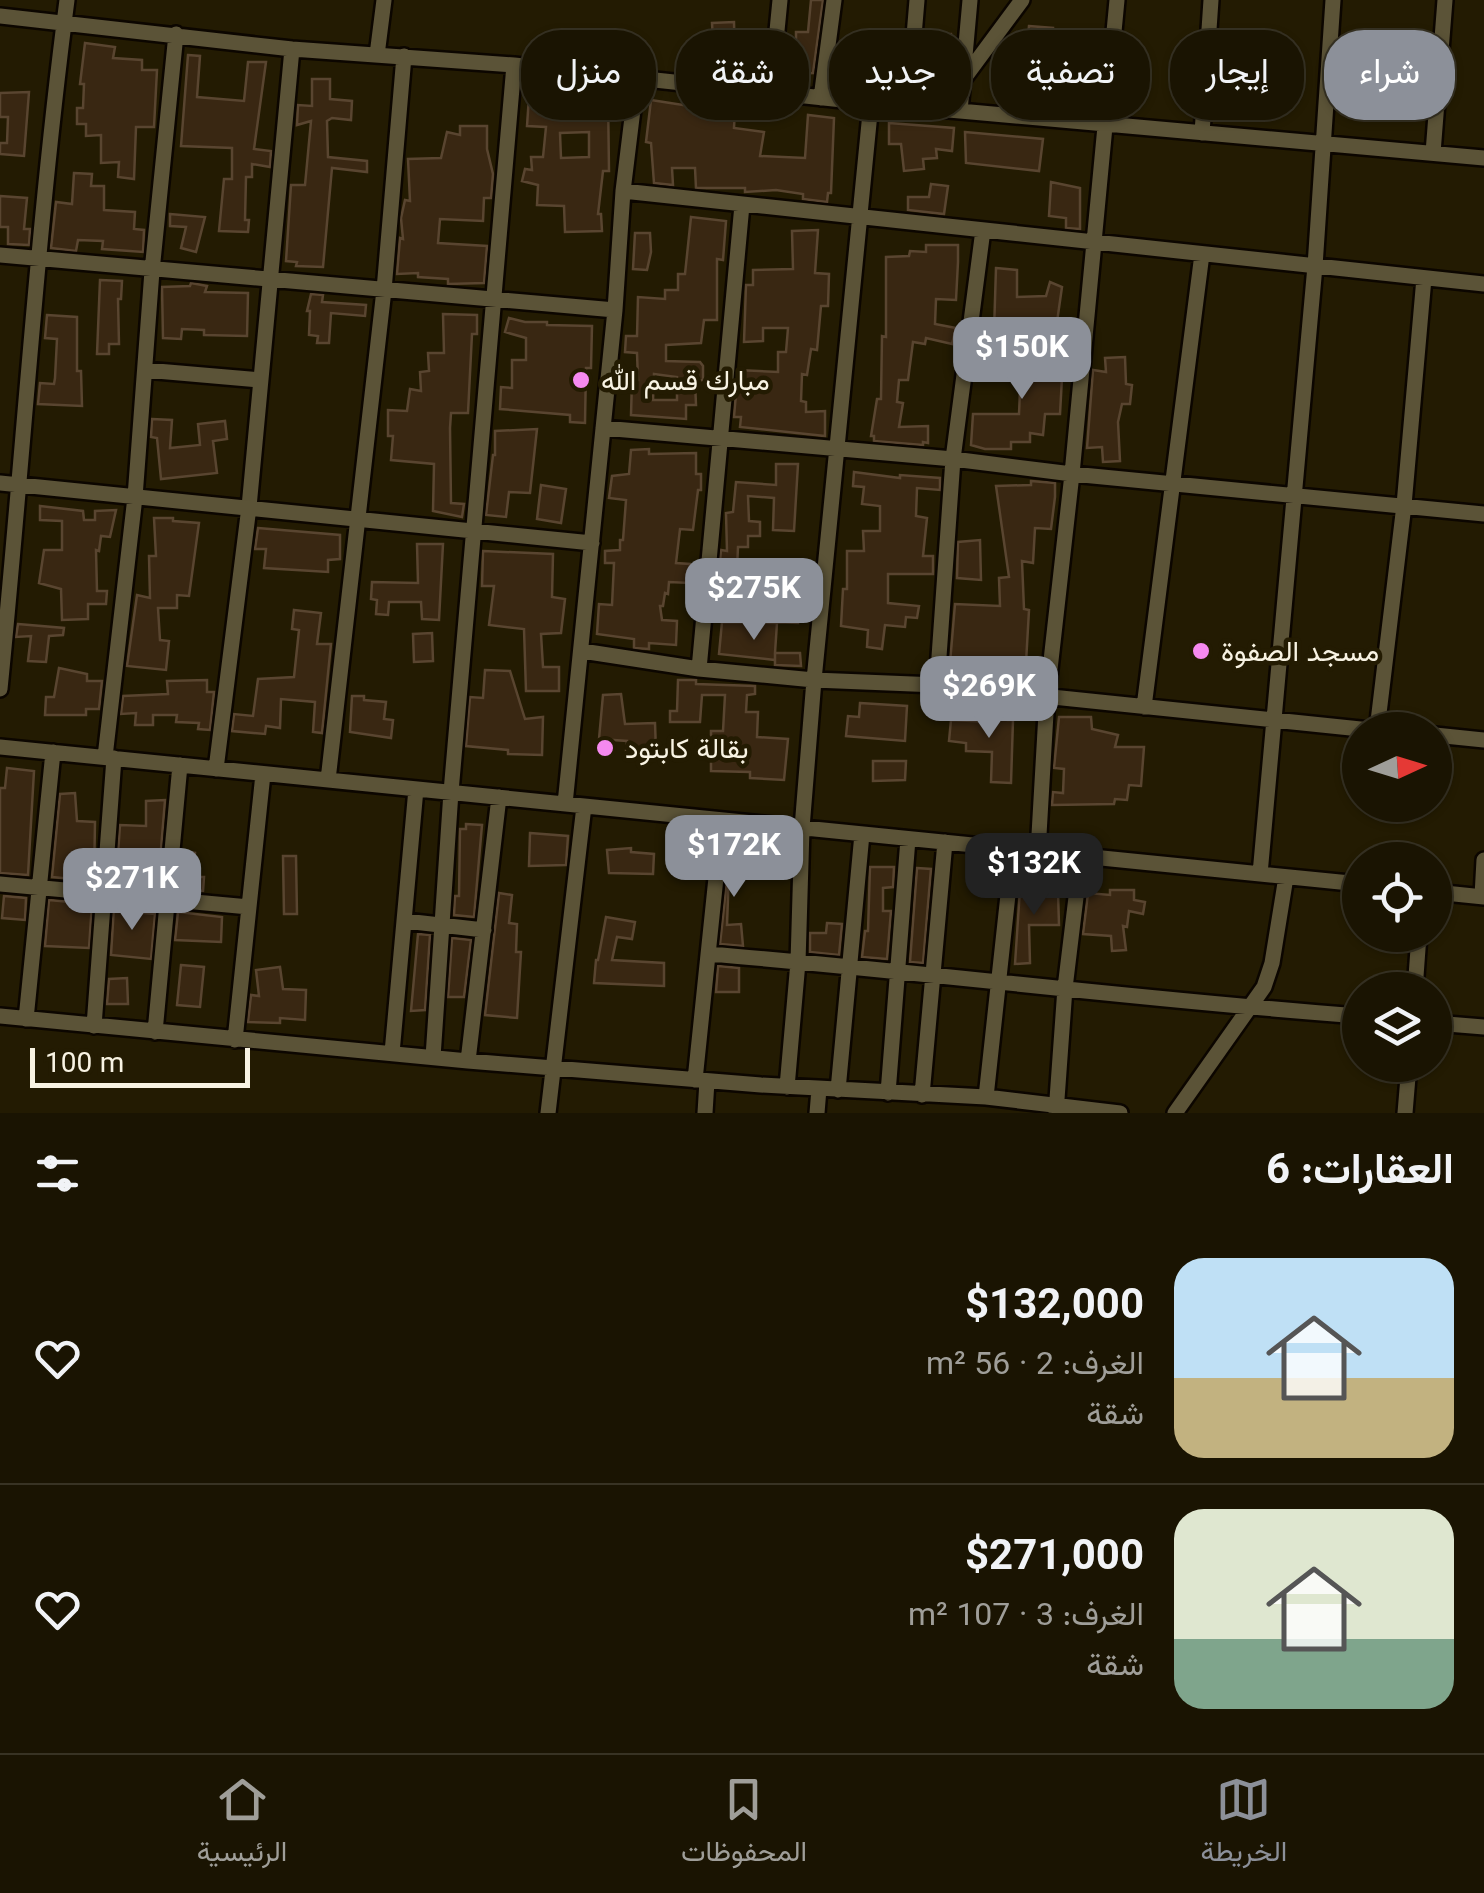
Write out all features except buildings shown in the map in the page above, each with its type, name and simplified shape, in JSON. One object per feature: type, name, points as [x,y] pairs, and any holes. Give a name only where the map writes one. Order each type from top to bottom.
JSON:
[{"type":"street","points":[[0,689],[21,485],[38,258],[67,0]]},
{"type":"street","points":[[377,55],[384,0]]},
{"type":"street","points":[[777,30],[780,0]]},
{"type":"street","points":[[821,98],[834,0]]},
{"type":"street","points":[[915,30],[918,0]]},
{"type":"street","points":[[967,30],[970,0]]},
{"type":"street","points":[[971,69],[1022,0]]},
{"type":"street","points":[[1038,852],[1048,696],[1117,0]]},
{"type":"street","points":[[1202,133],[1211,0]]},
{"type":"street","points":[[1260,874],[1315,266],[1333,0]]},
{"type":"street","points":[[1434,153],[1444,0]]},
{"type":"street","points":[[0,16],[292,49],[521,66]]},
{"type":"street","points":[[94,1026],[109,758],[176,34]]},
{"type":"street","points":[[216,769],[249,507],[292,49]]},
{"type":"street","points":[[328,780],[384,290],[404,56]]},
{"type":"street","points":[[432,1057],[514,65]]},
{"type":"street","points":[[809,97],[829,99]]},
{"type":"street","points":[[971,112],[1484,158]]},
{"type":"street","points":[[564,804],[632,120]]},
{"type":"street","points":[[787,1087],[814,680],[869,120]]},
{"type":"street","points":[[623,191],[1484,284]]},
{"type":"street","points":[[699,668],[742,205]]},
{"type":"street","points":[[936,685],[953,460],[983,230]]},
{"type":"street","points":[[0,254],[152,271],[615,310]]},
{"type":"street","points":[[1144,707],[1202,254]]},
{"type":"street","points":[[1376,712],[1404,505],[1424,278]]},
{"type":"street","points":[[144,370],[260,380]]},
{"type":"street","points":[[602,428],[1484,514]]},
{"type":"street","points":[[0,484],[592,543]]},
{"type":"street","points":[[582,651],[814,680],[936,685],[1342,727]]},
{"type":"street","points":[[1452,737],[1484,740]]},
{"type":"street","points":[[0,747],[1342,882]]},
{"type":"street","points":[[26,1019],[52,752]]},
{"type":"street","points":[[155,1032],[180,765]]},
{"type":"street","points":[[235,1040],[263,774]]},
{"type":"street","points":[[392,1053],[416,789]]},
{"type":"street","points":[[468,1061],[499,798]]},
{"type":"street","points":[[548,1113],[584,806]]},
{"type":"street","points":[[705,1113],[701,1080],[708,954],[722,820]]},
{"type":"street","points":[[838,1090],[862,834]]},
{"type":"street","points":[[888,1093],[908,839]]},
{"type":"street","points":[[922,1095],[945,842]]},
{"type":"street","points":[[986,1098],[1013,849]]},
{"type":"street","points":[[1057,1109],[1065,988],[1081,856]]},
{"type":"street","points":[[1452,893],[1483,896],[1484,860]]},
{"type":"street","points":[[1175,1113],[1269,976],[1286,876]]},
{"type":"street","points":[[0,884],[249,907]]},
{"type":"street","points":[[406,921],[484,930]]},
{"type":"street","points":[[708,954],[1342,1015]]},
{"type":"street","points":[[0,1016],[468,1061],[787,1087],[986,1098],[1057,1109],[1120,1113]]},
{"type":"street","points":[[1452,1024],[1484,1028]]},
{"type":"street","points":[[1405,1113],[1408,1082]]},
{"type":"street","points":[[817,1113],[819,1089]]},
{"type":"street","points":[[939,1113],[940,1096]]},
{"type":"place","name":"مبارك قسم الله","points":[[581,380]]},
{"type":"place","name":"مسجد الصفوة","points":[[1201,651]]},
{"type":"place","name":"بقالة كابتود","points":[[605,748]]}]
